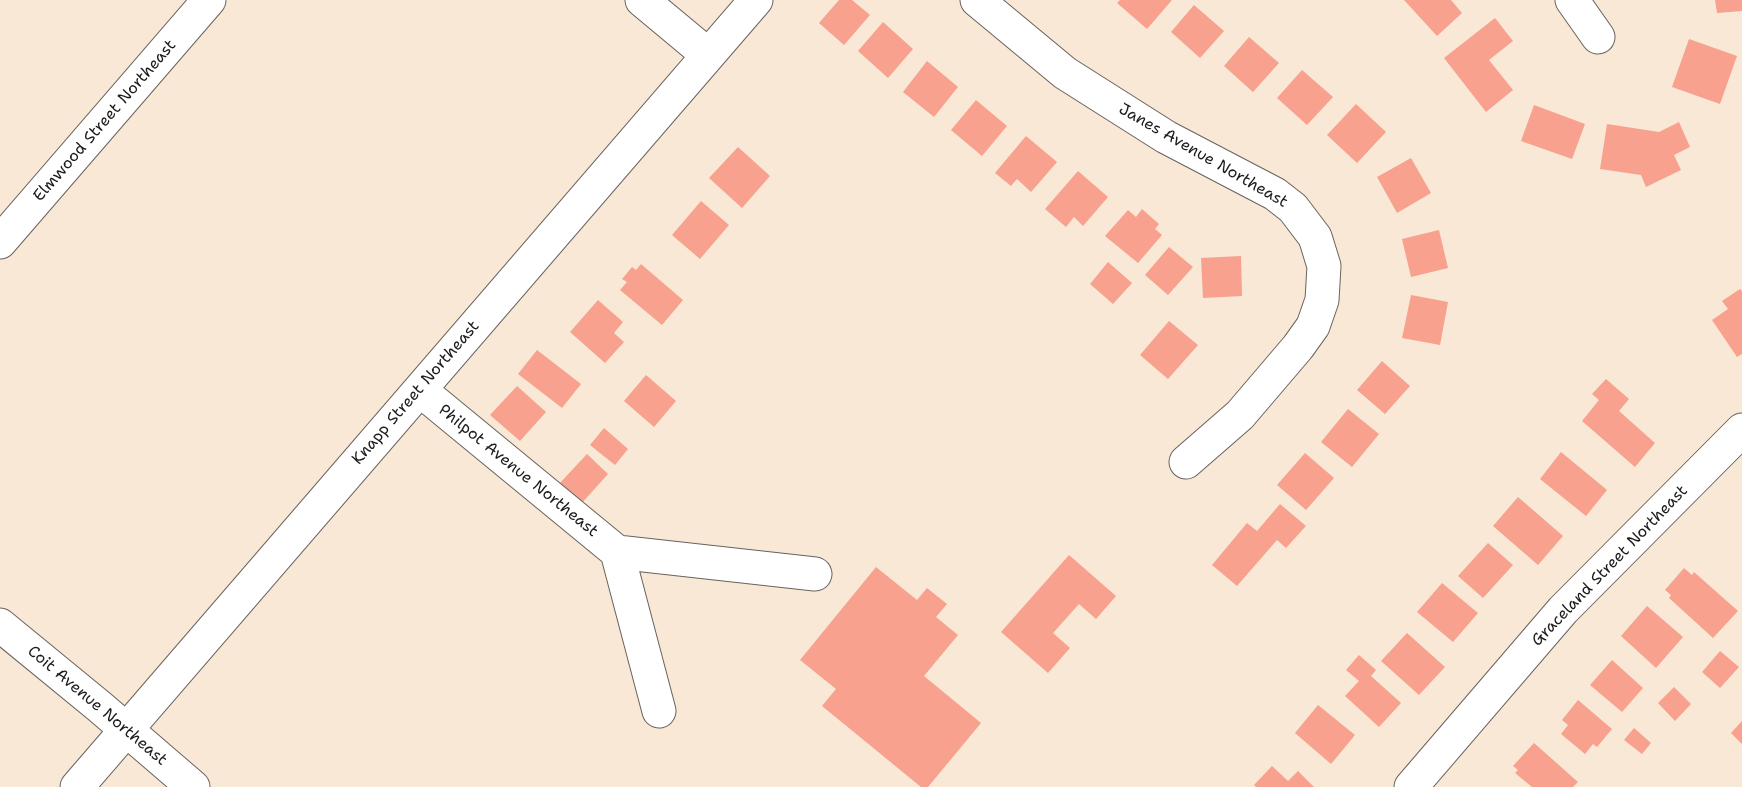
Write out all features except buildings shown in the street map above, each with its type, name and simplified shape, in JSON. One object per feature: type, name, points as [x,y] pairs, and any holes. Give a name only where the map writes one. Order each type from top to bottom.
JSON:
[{"type":"street","name":"Elmwood Street Northeast","points":[[0,242],[209,0]]},
{"type":"street","points":[[642,0],[708,56]]},
{"type":"street","name":"Knapp Street Northeast","points":[[77,787],[756,0]]},
{"type":"street","name":"Janes Avenue Northeast","points":[[977,0],[1065,73],[1166,136],[1275,194],[1293,208],[1315,237],[1324,266],[1322,300],[1313,326],[1240,415],[1186,462]]},
{"type":"street","points":[[1572,0],[1598,37]]},
{"type":"street","name":"Philpot Avenue Northeast","points":[[420,390],[617,552]]},
{"type":"street","name":"Graceland Street Northeast","points":[[1411,787],[1563,610],[1742,430]]},
{"type":"street","points":[[659,711],[617,552],[815,574]]},
{"type":"street","name":"Coit Avenue Northeast","points":[[0,625],[193,787]]}]
